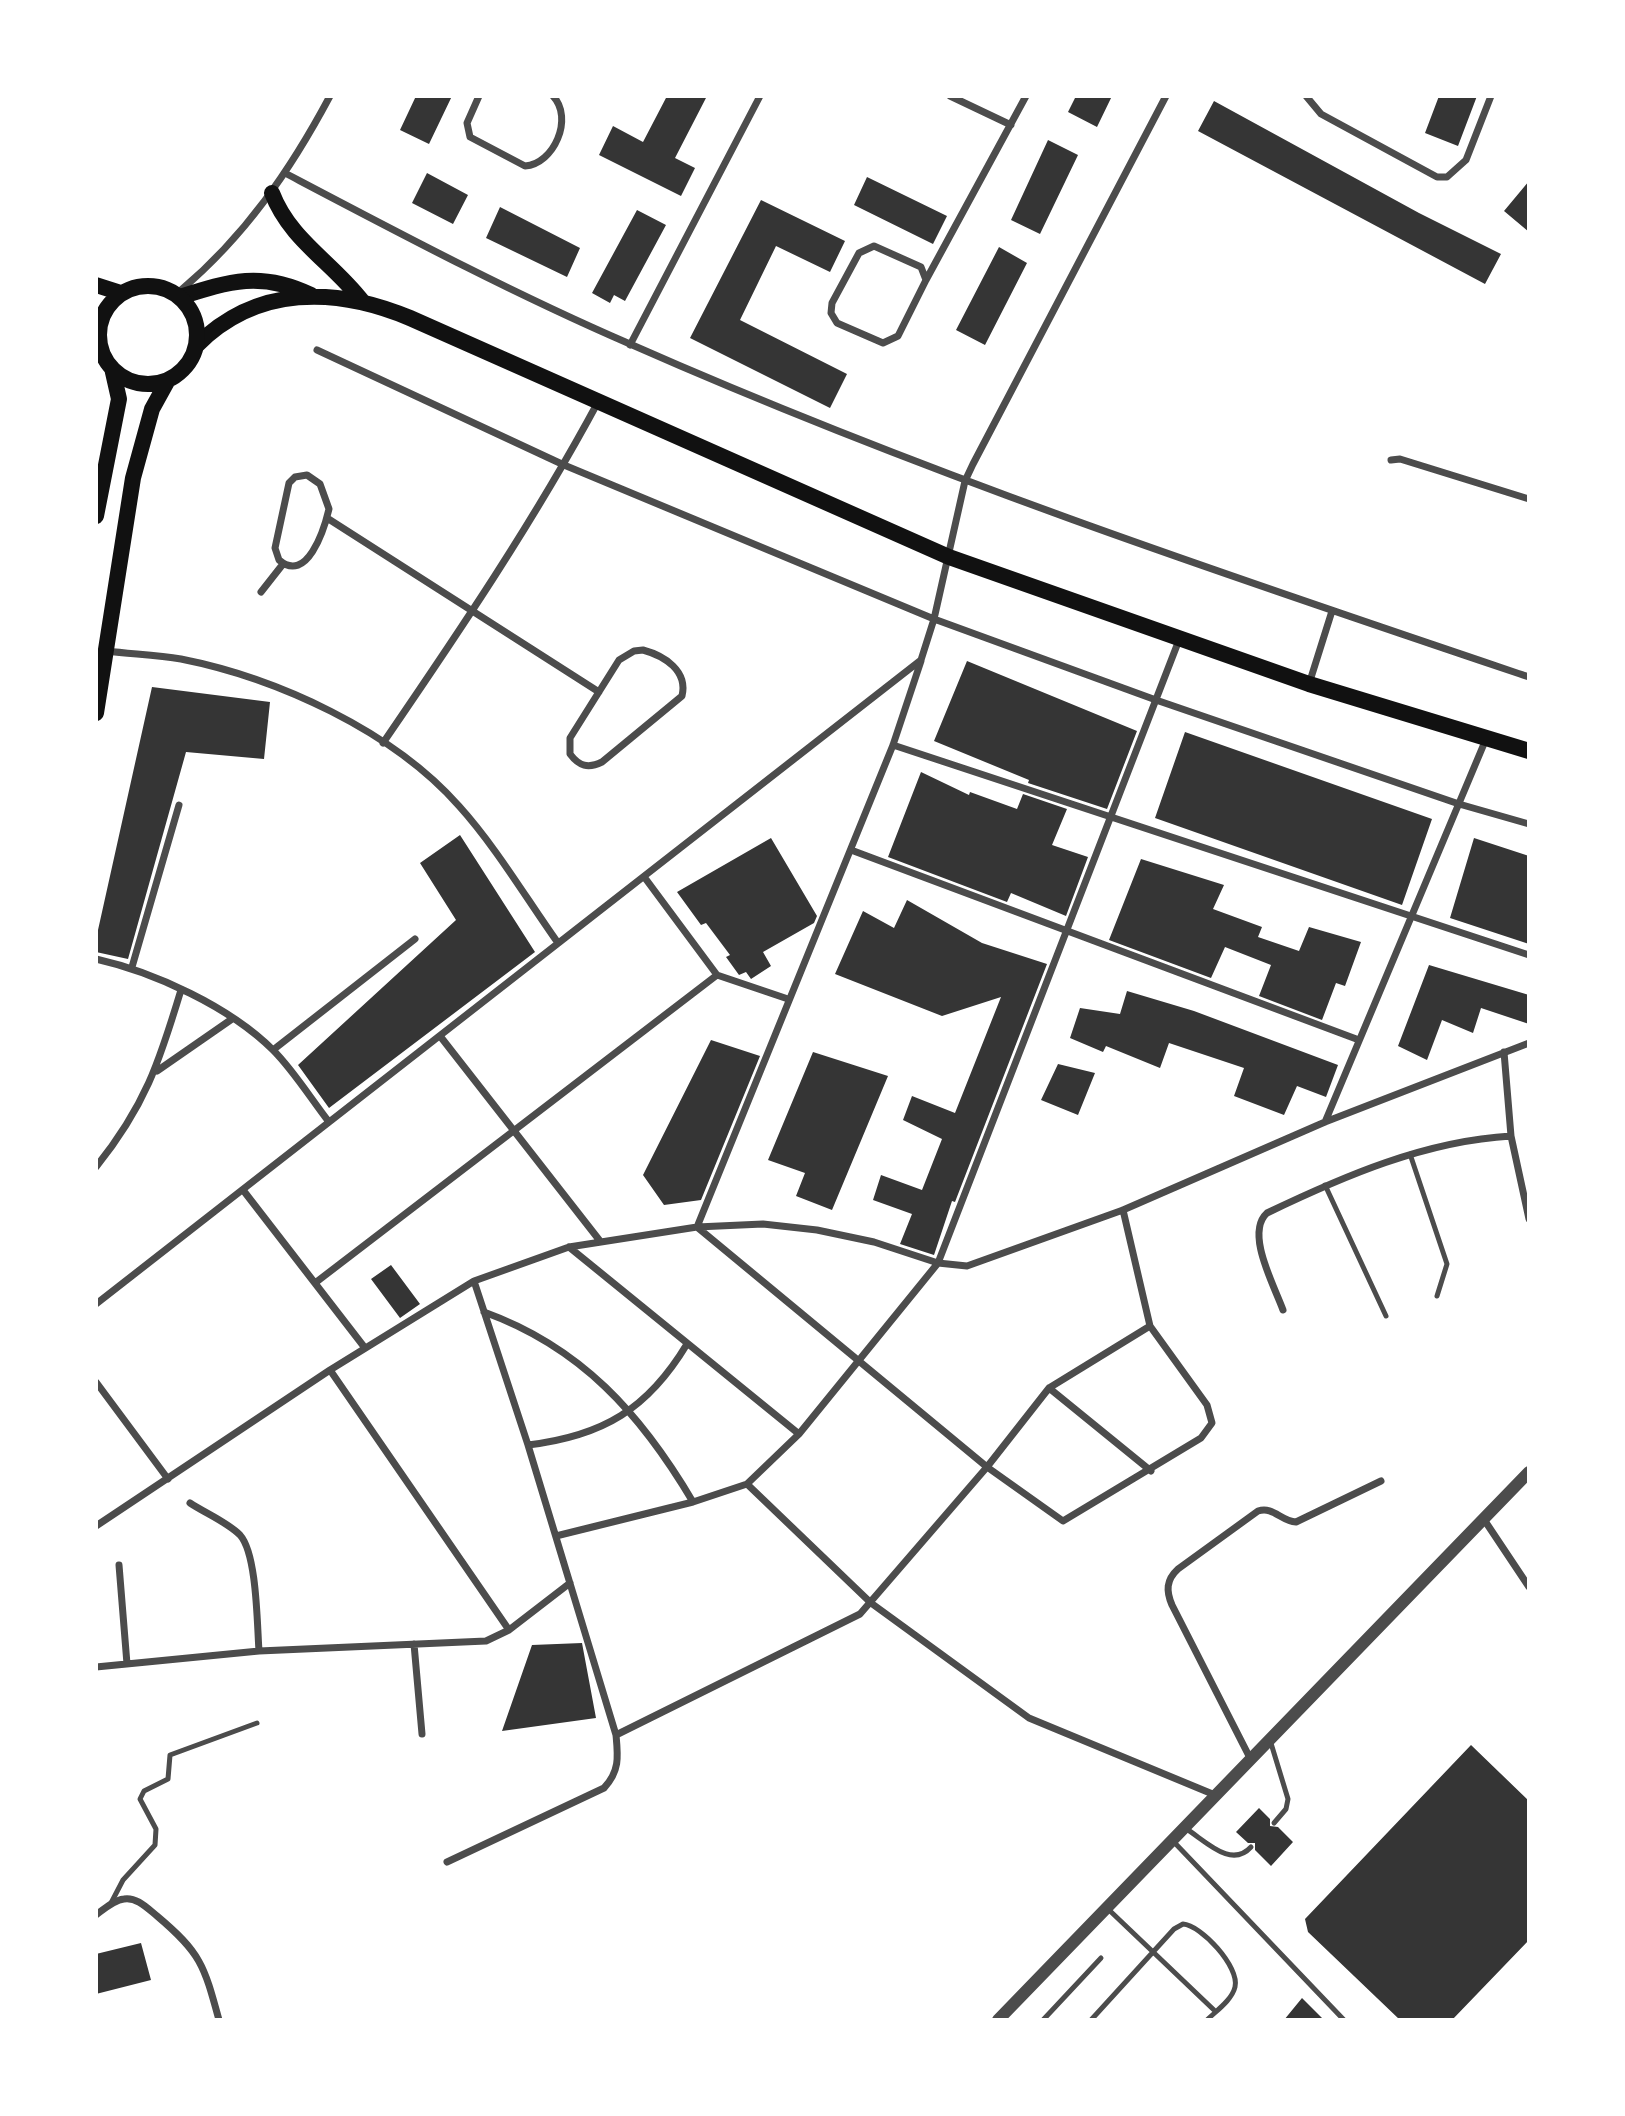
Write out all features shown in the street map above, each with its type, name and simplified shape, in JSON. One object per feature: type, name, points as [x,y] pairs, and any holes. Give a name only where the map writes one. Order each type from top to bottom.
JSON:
[{"type":"main road","points":[[272,193],[278,209],[299,239],[341,276],[362,301]]},
{"type":"main road","points":[[178,296],[247,279],[291,285],[311,295]]},
{"type":"main road","points":[[96,285],[121,293]]},
{"type":"main road","points":[[96,516],[119,399],[104,355],[99,340],[100,324],[110,305],[121,293],[140,286],[153,285],[178,296],[195,318],[197,345],[192,359],[182,372],[168,380],[154,384],[138,384],[104,355]]},
{"type":"main road","points":[[197,345],[217,325],[263,305],[311,295],[362,301],[410,318],[949,557],[1309,684],[1529,751]]},
{"type":"main road","points":[[96,713],[133,478],[152,409],[168,380]]},
{"type":"street","points":[[178,296],[232,244],[272,193],[330,96]]},
{"type":"street","points":[[479,96],[467,123],[470,137],[526,166],[540,162],[545,157],[560,130],[562,110],[553,96]]},
{"type":"street","points":[[630,345],[760,96]]},
{"type":"street","points":[[950,96],[1011,125]]},
{"type":"street","points":[[926,280],[921,267],[914,263],[883,248],[866,248],[859,253],[849,271],[832,303],[831,313],[837,323],[877,342],[888,342],[901,331],[1026,96]]},
{"type":"street","points":[[697,1227],[894,745],[934,619],[965,481],[1166,96]]},
{"type":"street","points":[[1306,96],[1321,114],[1437,177],[1447,177],[1466,160],[1491,96]]},
{"type":"street","points":[[285,173],[474,272],[630,345],[965,481],[1332,611],[1529,677]]},
{"type":"street","points":[[317,350],[564,465],[934,619],[1156,700],[1459,804],[1529,824]]},
{"type":"street","points":[[383,743],[474,610],[564,465],[598,402]]},
{"type":"street","points":[[1391,460],[1400,459],[1529,499]]},
{"type":"street","points":[[307,475],[320,484],[327,500],[327,518],[306,561],[295,566],[284,564],[275,548],[286,490],[295,477],[307,475]]},
{"type":"street","points":[[327,518],[599,692]]},
{"type":"street","points":[[261,592],[284,564]]},
{"type":"street","points":[[1309,684],[1332,611]]},
{"type":"street","points":[[556,1536],[693,1502],[747,1484],[799,1434],[938,1263],[1180,640]]},
{"type":"street","points":[[643,650],[677,668],[685,687],[676,704],[602,762],[588,766],[575,760],[570,754],[569,738],[599,692],[619,660],[626,654],[643,650]]},
{"type":"street","points":[[107,651],[180,659],[251,678],[320,706],[383,743],[458,805],[558,943]]},
{"type":"street","points":[[96,1304],[921,660]]},
{"type":"street","points":[[1325,1122],[1486,738]]},
{"type":"street","points":[[894,745],[1412,914],[1529,955]]},
{"type":"street","points":[[132,967],[179,805]]},
{"type":"street","points":[[851,850],[1359,1040]]},
{"type":"street","points":[[645,878],[717,975],[788,999]]},
{"type":"street","points":[[272,1050],[415,939]]},
{"type":"street","points":[[96,959],[132,967],[181,990],[232,1019],[272,1050],[330,1122]]},
{"type":"street","points":[[315,1283],[717,975]]},
{"type":"street","points":[[96,1167],[129,1122],[156,1071],[181,990]]},
{"type":"street","points":[[156,1071],[232,1019]]},
{"type":"street","points":[[440,1036],[513,1133],[600,1241]]},
{"type":"street","points":[[96,1526],[330,1370],[474,1281],[569,1247],[697,1227],[763,1224],[817,1230],[874,1242],[938,1263],[967,1266],[989,1261],[1123,1210],[1325,1122],[1529,1043]]},
{"type":"street","points":[[1504,1052],[1511,1136],[1529,1219]]},
{"type":"street","points":[[1283,1310],[1257,1237],[1257,1227],[1267,1213],[1325,1185],[1410,1154],[1474,1138],[1511,1136]]},
{"type":"street","points":[[243,1190],[365,1348]]},
{"type":"street","points":[[697,1227],[987,1467],[1063,1521],[1151,1471],[1208,1432],[1212,1413],[1150,1326],[1123,1210]]},
{"type":"street","points":[[569,1247],[799,1434]]},
{"type":"street","points":[[447,1861],[604,1788],[613,1778],[618,1766],[616,1735],[528,1445],[474,1281]]},
{"type":"street","points":[[484,1312],[543,1337],[631,1410],[656,1443],[693,1502]]},
{"type":"street","points":[[616,1735],[843,1625],[872,1603],[987,1467],[1049,1388],[1150,1326]]},
{"type":"street","points":[[528,1445],[564,1441],[599,1429],[631,1410],[653,1391],[687,1344]]},
{"type":"street","points":[[330,1370],[509,1630]]},
{"type":"street","points":[[96,1382],[168,1479]]},
{"type":"street","points":[[1049,1388],[1151,1471]]},
{"type":"street","points":[[1003,2018],[1170,1839],[1529,1472]]},
{"type":"street","points":[[1250,1758],[1172,1605],[1167,1589],[1169,1581],[1178,1569],[1258,1511],[1269,1510],[1286,1521],[1296,1522],[1381,1481]]},
{"type":"street","points":[[747,1484],[872,1603],[1029,1718],[1215,1796]]},
{"type":"street","points":[[190,1503],[234,1530],[245,1542],[260,1651]]},
{"type":"street","points":[[1483,1518],[1529,1587]]},
{"type":"street","points":[[119,1565],[127,1664]]},
{"type":"street","points":[[96,1667],[260,1651],[486,1641],[509,1630],[570,1583]]},
{"type":"street","points":[[414,1644],[422,1734]]},
{"type":"street","points":[[96,1915],[123,1899],[137,1901],[190,1945],[203,1965],[219,2020]]},
{"type":"lane","points":[[1410,1154],[1447,1264],[1437,1296]]},
{"type":"lane","points":[[1325,1185],[1386,1316]]},
{"type":"lane","points":[[110,1905],[123,1880],[158,1839],[140,1799],[144,1791],[168,1779],[170,1755],[257,1723]]},
{"type":"lane","points":[[1269,1738],[1288,1799],[1286,1809],[1274,1823]]},
{"type":"lane","points":[[1183,1826],[1231,1857],[1242,1856],[1251,1847]]},
{"type":"lane","points":[[1170,1839],[1344,2020]]},
{"type":"lane","points":[[1106,1907],[1215,2011]]},
{"type":"lane","points":[[1091,2020],[1178,1926],[1194,1926],[1228,1961],[1236,1977],[1232,1994],[1207,2020]]},
{"type":"lane","points":[[1043,2020],[1101,1958]]},
{"type":"building","points":[[416,96],[452,96],[429,144],[400,130]]},
{"type":"building","points":[[667,96],[707,96],[675,158],[695,168],[681,196],[599,155],[613,126],[643,142]]},
{"type":"building","points":[[1076,96],[1112,96],[1097,127],[1068,112]]},
{"type":"building","points":[[1439,96],[1477,96],[1458,146],[1425,133]]},
{"type":"building","points":[[1214,101],[1419,213],[1501,254],[1485,284],[1198,131]]},
{"type":"building","points":[[1048,140],[1078,155],[1040,234],[1011,220]]},
{"type":"building","points":[[427,173],[468,195],[453,224],[412,203]]},
{"type":"building","points":[[867,177],[947,216],[933,244],[854,205]]},
{"type":"building","points":[[1529,181],[1529,232],[1504,211]]},
{"type":"building","points":[[761,200],[845,241],[830,272],[776,246],[740,320],[847,374],[830,408],[690,338]]},
{"type":"building","points":[[500,207],[580,248],[567,277],[486,238]]},
{"type":"building","points":[[637,210],[666,225],[625,301],[614,295],[610,303],[592,293]]},
{"type":"building","points":[[999,247],[1027,263],[985,345],[956,330]]},
{"type":"building","points":[[967,661],[1137,731],[1107,809],[1028,783],[1029,780],[934,741]]},
{"type":"building","points":[[152,687],[270,702],[264,759],[186,752],[128,959],[96,952],[96,939]]},
{"type":"building","points":[[1185,732],[1432,819],[1402,905],[1155,818]]},
{"type":"building","points":[[921,772],[969,795],[970,792],[1017,809],[1023,794],[1067,809],[1052,845],[1088,857],[1066,916],[1011,893],[1007,902],[888,857]]},
{"type":"building","points":[[460,835],[535,952],[329,1108],[298,1065],[456,920],[420,863]]},
{"type":"building","points":[[771,838],[817,916],[814,923],[763,952],[771,966],[751,979],[746,972],[739,975],[726,957],[730,955],[706,923],[701,925],[677,892]]},
{"type":"building","points":[[1474,838],[1529,856],[1529,944],[1450,918]]},
{"type":"building","points":[[1141,859],[1224,885],[1213,909],[1262,927],[1258,937],[1299,951],[1309,927],[1361,942],[1345,986],[1336,983],[1322,1020],[1259,996],[1271,965],[1225,947],[1211,978],[1109,940]]},
{"type":"building","points":[[907,900],[982,943],[1047,964],[955,1202],[952,1201],[934,1255],[900,1244],[912,1214],[873,1200],[881,1175],[922,1190],[942,1139],[903,1120],[912,1096],[955,1113],[1001,997],[942,1016],[835,974],[863,911],[894,928]]},
{"type":"building","points":[[1429,965],[1529,995],[1529,1024],[1481,1008],[1473,1033],[1442,1020],[1427,1060],[1398,1046]]},
{"type":"building","points":[[1127,991],[1194,1011],[1338,1065],[1326,1097],[1297,1086],[1284,1115],[1234,1096],[1244,1068],[1169,1043],[1160,1068],[1106,1046],[1103,1052],[1070,1038],[1080,1008],[1120,1014]]},
{"type":"building","points":[[711,1040],[760,1056],[701,1200],[664,1205],[643,1175]]},
{"type":"building","points":[[813,1052],[888,1076],[832,1210],[796,1196],[805,1173],[768,1160]]},
{"type":"building","points":[[1058,1064],[1095,1073],[1078,1115],[1041,1100]]},
{"type":"building","points":[[391,1265],[420,1304],[400,1318],[371,1279]]},
{"type":"building","points":[[582,1643],[596,1718],[502,1731],[532,1645]]},
{"type":"building","points":[[1471,1745],[1529,1801],[1529,1940],[1452,2020],[1400,2020],[1308,1932],[1305,1919]]},
{"type":"building","points":[[1259,1808],[1270,1819],[1270,1826],[1278,1827],[1293,1842],[1271,1866],[1255,1850],[1255,1843],[1248,1843],[1236,1832]]},
{"type":"building","points":[[141,1943],[151,1980],[96,1994],[96,1954]]},
{"type":"building","points":[[1302,1998],[1324,2020],[1284,2020]]}]
